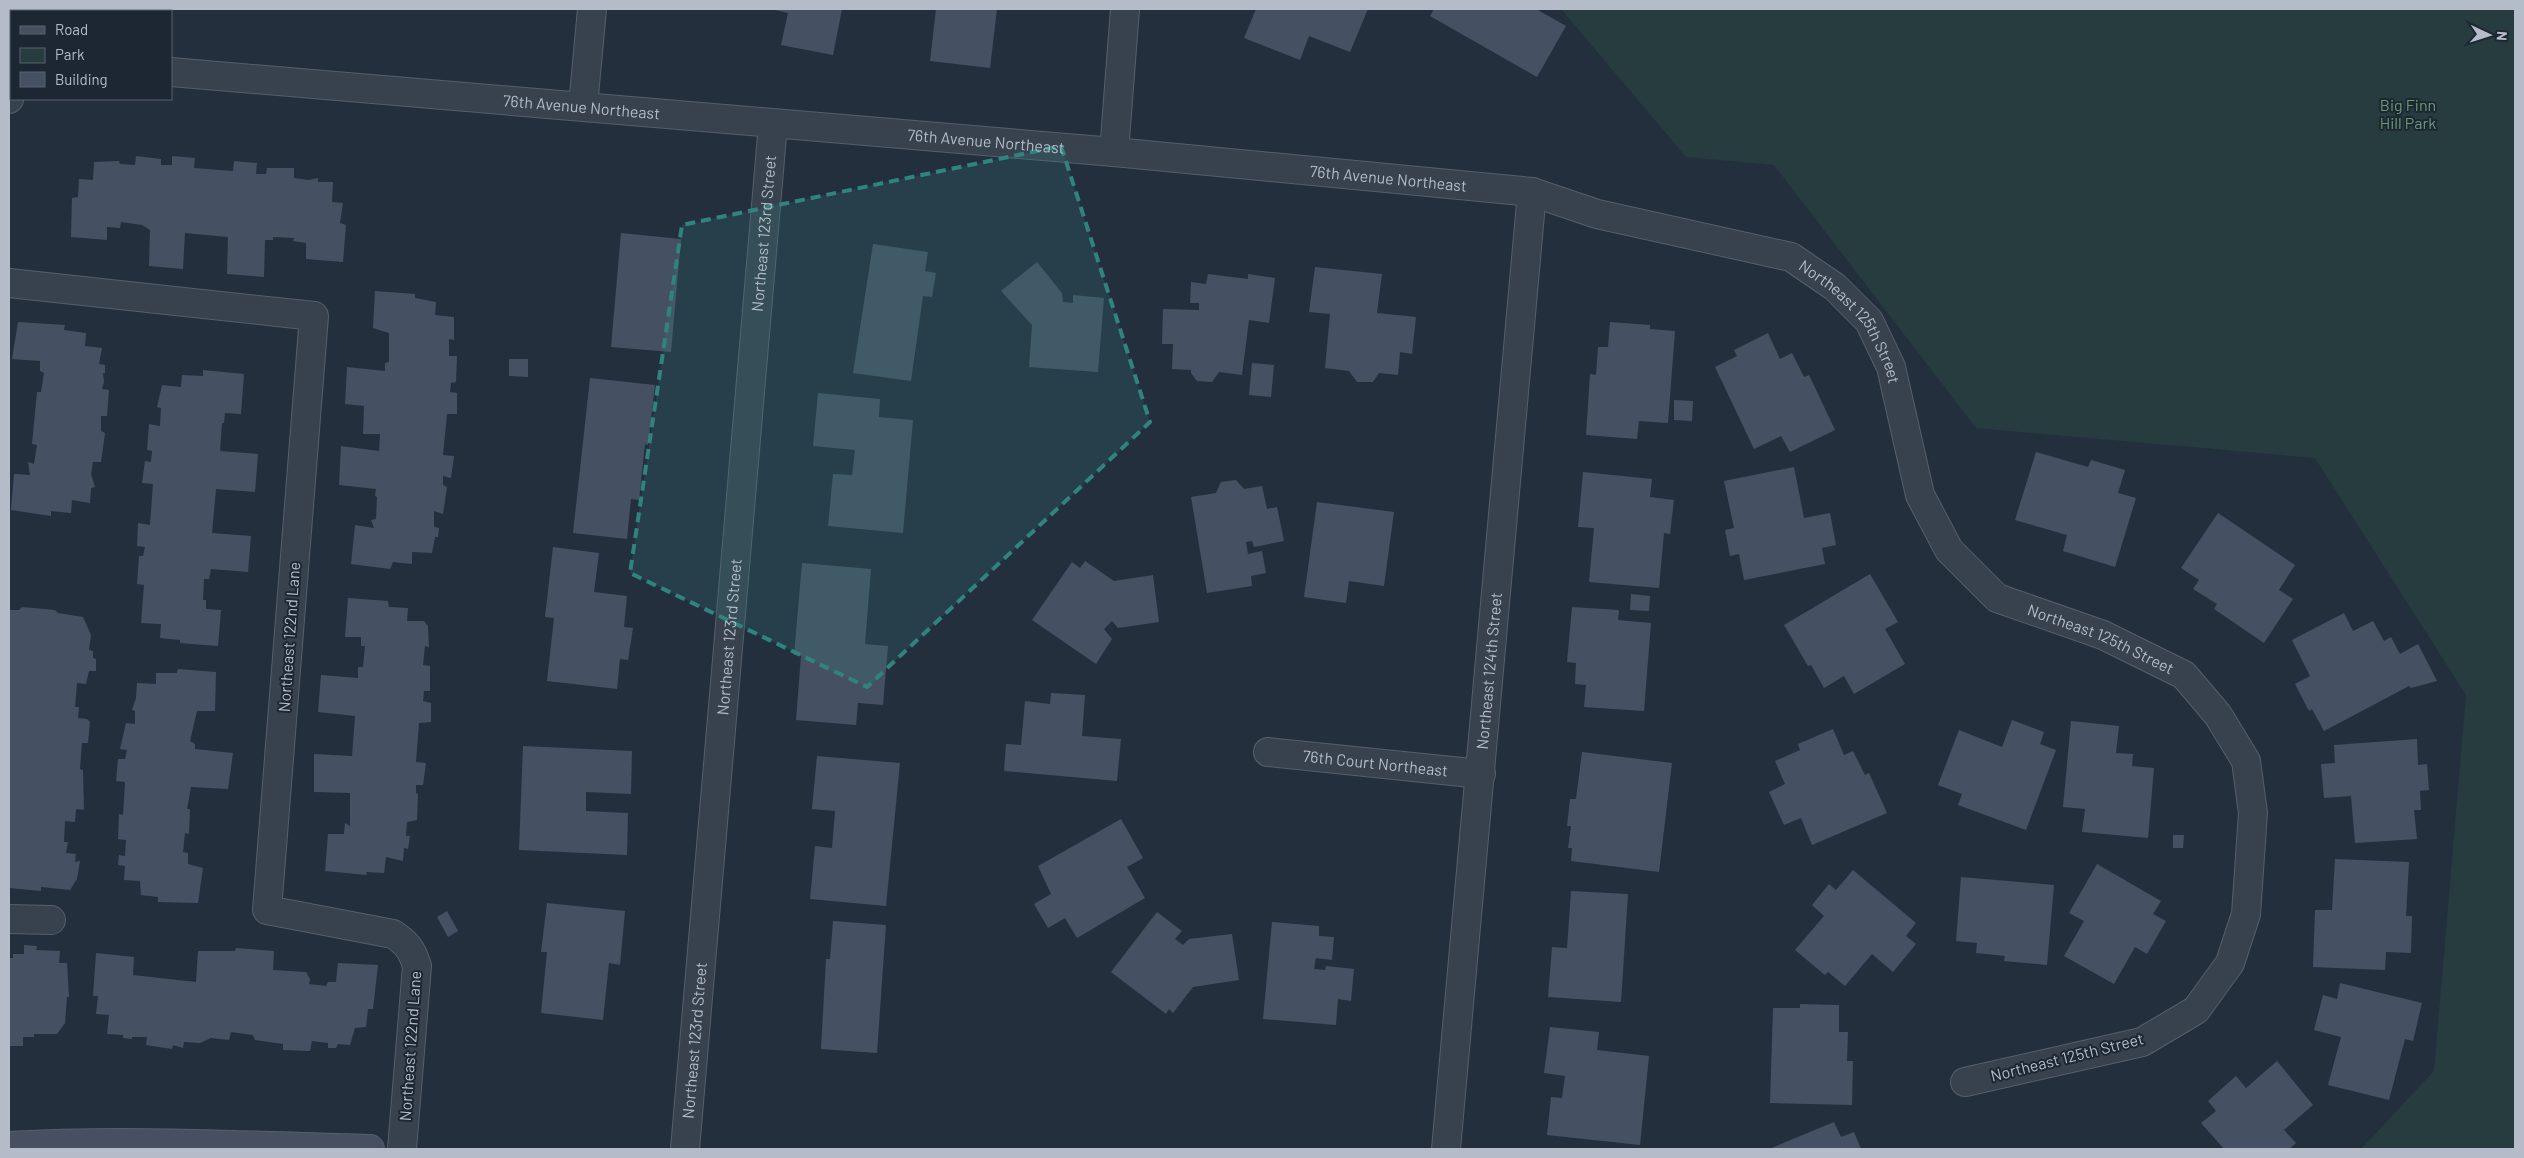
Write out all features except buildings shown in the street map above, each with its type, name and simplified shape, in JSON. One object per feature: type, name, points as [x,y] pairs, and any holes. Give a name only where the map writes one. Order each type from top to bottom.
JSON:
[{"type":"main road","points":[[9,1146],[57,1143],[126,1143],[370,1149]]},
{"type":"street","points":[[583,106],[592,9]]},
{"type":"street","points":[[1114,152],[1125,9]]},
{"type":"street","name":"76th Avenue Northeast","points":[[172,72],[1114,152],[1532,192],[1597,214],[1791,257]]},
{"type":"street","points":[[9,99],[10,84]]},
{"type":"street","name":"Northeast 123rd Street","points":[[685,1149],[773,124]]},
{"type":"street","name":"Northeast 124th Street","points":[[1446,1149],[1532,192]]},
{"type":"street","name":"Northeast 125th Street","points":[[1791,257],[1835,287],[1869,321],[1891,367],[1920,495],[1949,550],[1997,598],[2103,635],[2184,675],[2218,715],[2246,761],[2253,813],[2246,914],[2230,963],[2196,1010],[2142,1042],[1965,1082]]},
{"type":"street","name":"Northeast 122nd Lane","points":[[9,282],[314,316],[267,910],[394,934],[405,941],[413,952],[417,966],[402,1149]]},
{"type":"street","name":"76th Court Northeast","points":[[1268,752],[1481,774]]},
{"type":"street","points":[[9,918],[51,920]]},
{"type":"highlighted area","points":[[1061,146],[1150,422],[867,687],[630,573],[682,225]]},
{"type":"green space","name":"Big Finn Hill Park","points":[[1561,9],[2515,9],[2515,1149],[2361,1149],[2434,1071],[2466,695],[2315,458],[1976,428],[1774,165],[1686,157]]}]
